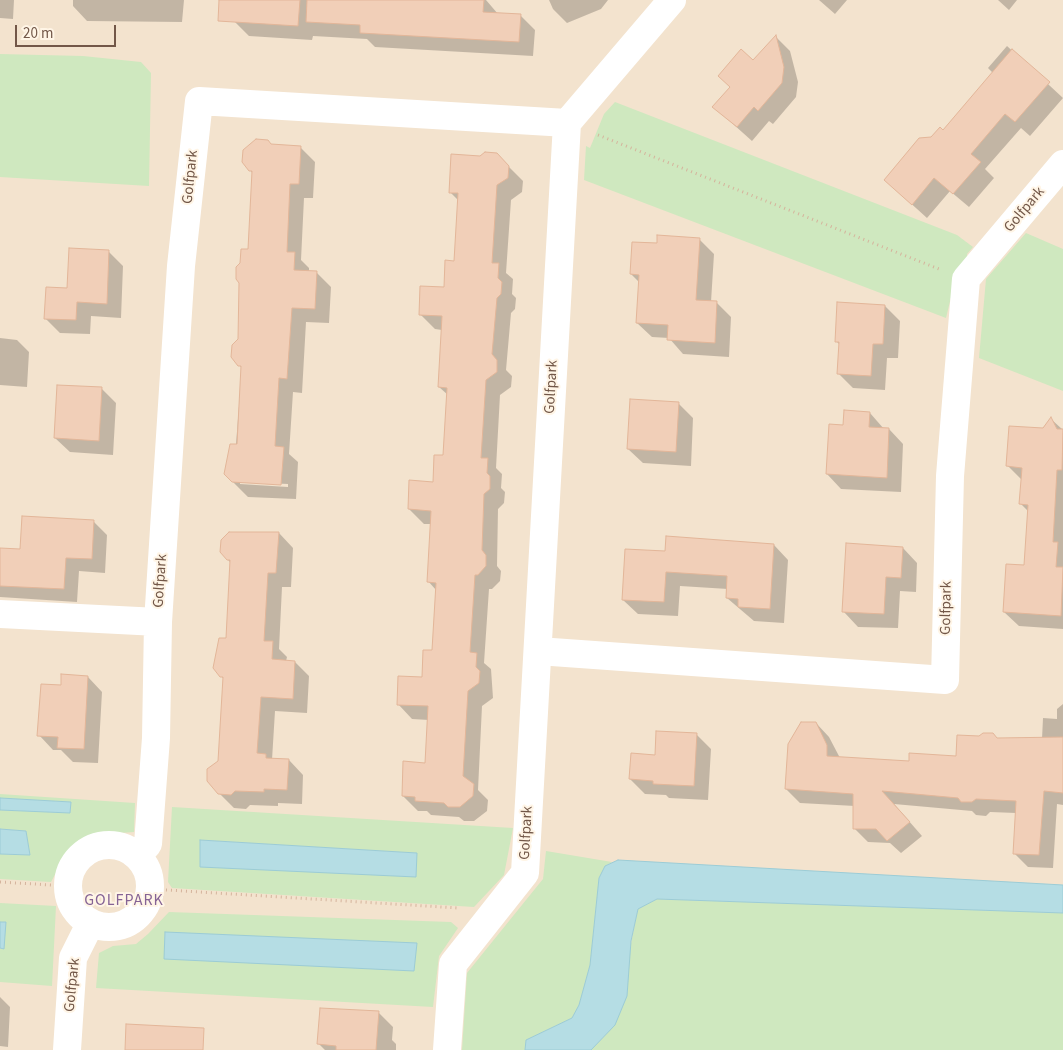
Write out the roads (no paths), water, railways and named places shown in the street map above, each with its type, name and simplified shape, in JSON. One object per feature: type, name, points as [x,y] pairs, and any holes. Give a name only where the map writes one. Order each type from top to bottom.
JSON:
[{"type":"street","points":[[567,123],[672,0]]},
{"type":"street","name":"Golfpark","points":[[138,855],[148,844],[156,738],[158,622],[181,266],[199,101],[567,123],[524,873],[453,964],[447,1050]]},
{"type":"street","name":"Golfpark","points":[[538,651],[945,680],[950,476],[966,280],[1063,164]]},
{"type":"street","name":"Golfpark","points":[[0,614],[158,622]]},
{"type":"street","points":[[116,844],[138,855],[148,870],[151,889],[141,914],[117,927],[90,924],[78,914],[70,901],[68,886],[74,863],[93,848],[116,844]]},
{"type":"street","name":"Golfpark","points":[[67,1050],[73,958],[90,924]]},
{"type":"water","points":[[0,798],[71,802],[70,813],[0,810]]},
{"type":"water","points":[[0,829],[26,831],[30,855],[0,854]]},
{"type":"water","points":[[200,840],[417,853],[416,877],[200,867]]},
{"type":"water","points":[[618,860],[1063,885],[1063,913],[657,899],[638,909],[631,941],[627,996],[615,1025],[591,1050],[525,1050],[526,1040],[572,1018],[579,1005],[590,965],[599,878],[605,866]]},
{"type":"water","points":[[0,922],[6,922],[4,949],[0,948]]},
{"type":"water","points":[[165,932],[417,943],[414,971],[164,959]]},
{"type":"district","name":"GOLFPARK","points":[[124,901]]}]
